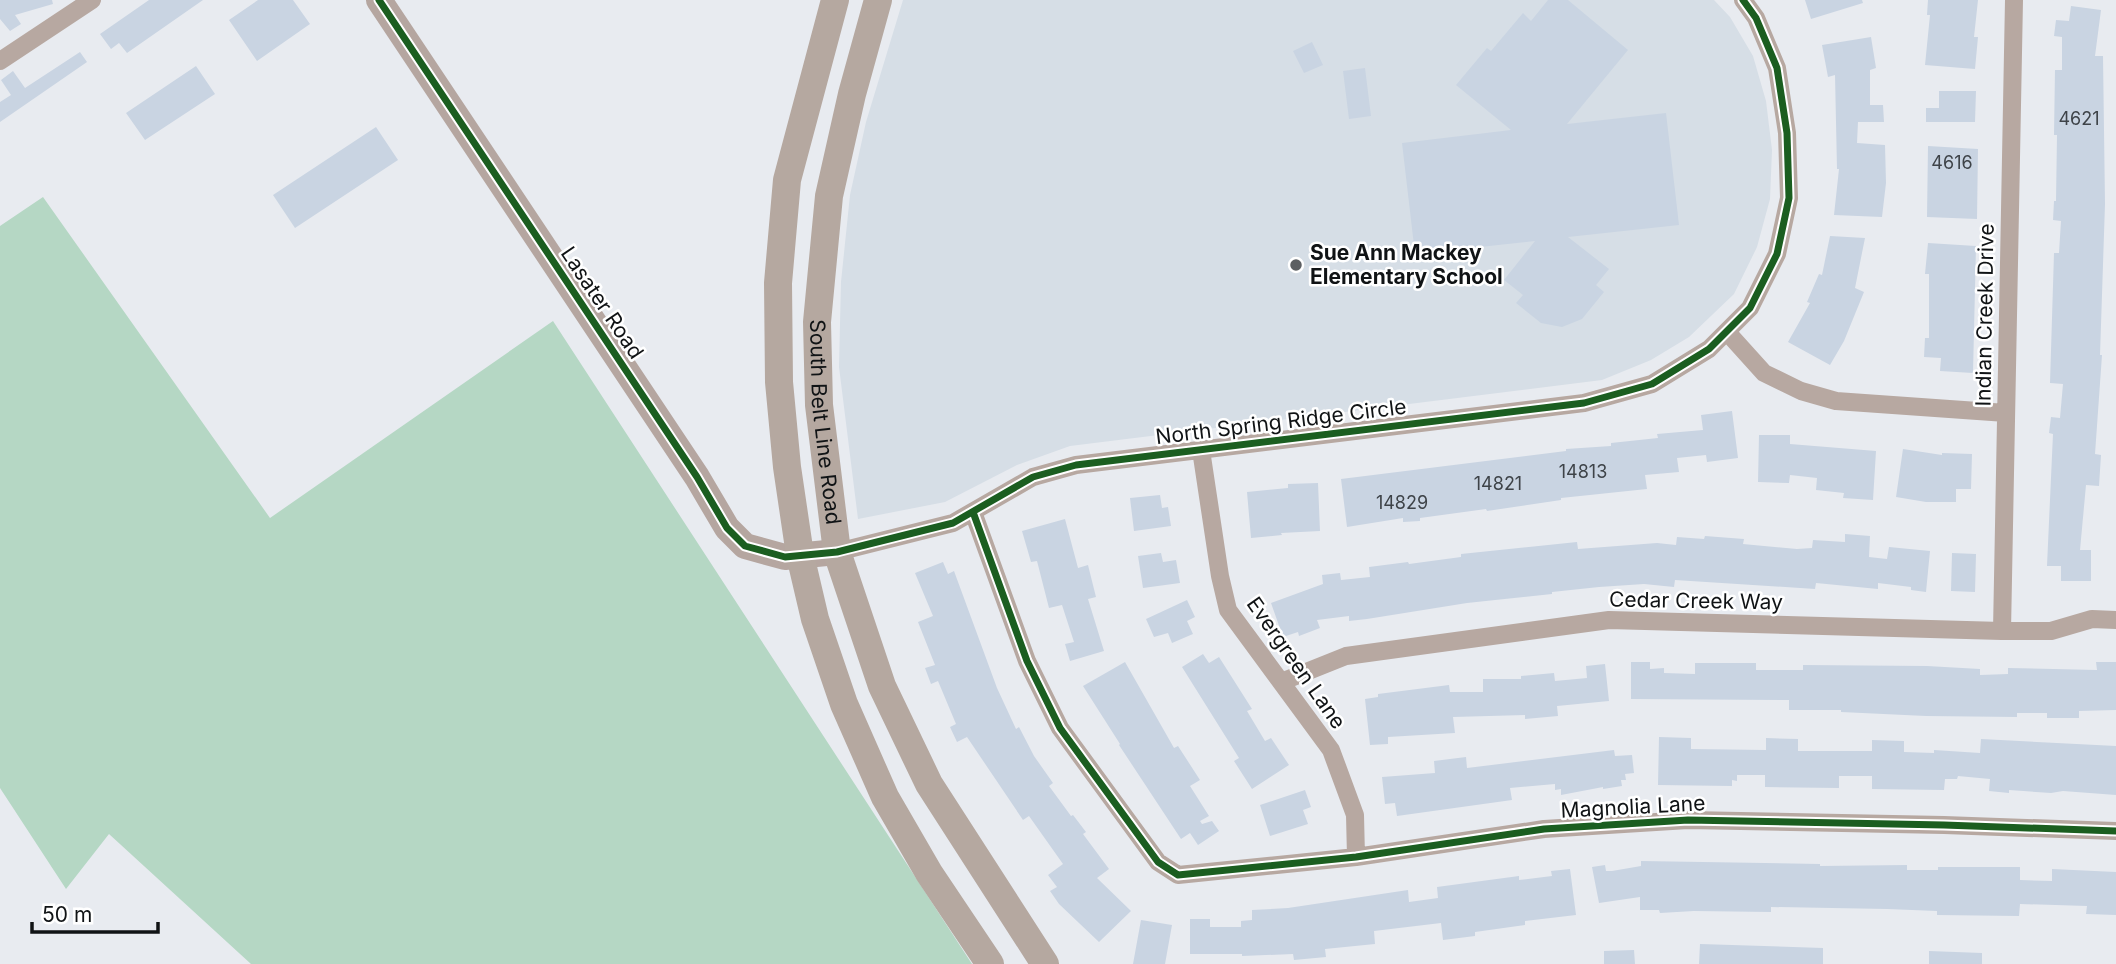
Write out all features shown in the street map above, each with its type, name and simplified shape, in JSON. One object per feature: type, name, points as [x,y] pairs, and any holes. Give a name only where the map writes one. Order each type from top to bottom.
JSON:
[{"type":"main road","name":"South Belt Line Road","points":[[835,0],[787,180],[778,283],[779,382],[787,467],[800,555],[815,619],[844,704],[885,797],[929,873],[990,964]]},
{"type":"main road","name":"South Belt Line Road","points":[[878,0],[852,94],[829,196],[817,322],[819,405],[837,552],[882,686],[929,784],[1045,964]]},
{"type":"street","points":[[0,61],[92,0]]},
{"type":"street","name":"Lasater Road","points":[[379,0],[689,466],[727,528],[745,546],[785,557],[837,552]]},
{"type":"street","name":"North Spring Ridge Circle","points":[[837,552],[953,523],[1033,477],[1076,465],[1584,403],[1652,384],[1709,349],[1750,308],[1777,254],[1789,198],[1787,133],[1777,68],[1756,18],[1743,0]]},
{"type":"street","name":"Indian Creek Drive","points":[[2002,631],[2014,0]]},
{"type":"street","points":[[1727,331],[1764,373],[1801,391],[1836,401],[2006,413]]},
{"type":"street","name":"Evergreen Lane","points":[[1201,450],[1220,576],[1228,610],[1331,750],[1355,815],[1356,857]]},
{"type":"street","name":"Magnolia Lane","points":[[973,512],[1027,661],[1060,728],[1157,862],[1178,875],[1356,857],[1544,829],[1688,820],[2116,831]]},
{"type":"street","name":"Cedar Creek Way","points":[[1281,682],[1346,656],[1609,620],[2051,631],[2092,619],[2116,620]]},
{"type":"shaded area","name":"Sue Ann Mackey Elementary School","points":[[903,0],[1714,0],[1730,17],[1753,56],[1766,101],[1772,150],[1770,199],[1757,247],[1734,294],[1689,337],[1651,360],[1602,380],[1070,446],[1017,465],[945,502],[858,519],[839,367],[841,282],[850,195],[866,122]]},
{"type":"green space","points":[[43,197],[270,518],[553,321],[972,964],[251,964],[109,834],[66,889],[0,788],[0,226]]},
{"type":"building","points":[[0,0],[52,0],[53,4],[15,15],[21,24],[10,31],[0,19]]},
{"type":"building","points":[[149,0],[203,0],[127,53],[119,43],[111,49],[100,34]]},
{"type":"building","points":[[258,0],[293,0],[310,24],[257,61],[229,20]]},
{"type":"building","points":[[1548,0],[1568,0],[1628,50],[1567,124],[1666,113],[1679,225],[1568,237],[1609,269],[1596,285],[1604,292],[1582,319],[1562,327],[1541,323],[1516,303],[1523,295],[1504,280],[1535,241],[1415,254],[1402,143],[1511,130],[1456,85],[1487,48],[1491,51],[1523,13],[1531,21]]},
{"type":"building","points":[[1805,0],[1862,0],[1863,3],[1811,19]]},
{"type":"building","points":[[1928,0],[1978,0],[1974,37],[1978,37],[1975,69],[1925,65],[1930,15],[1927,15]]},
{"type":"building","points":[[2071,6],[2101,10],[2095,56],[2103,56],[2105,204],[2102,355],[2095,454],[2101,455],[2099,486],[2086,485],[2080,550],[2091,550],[2091,581],[2061,581],[2061,566],[2047,566],[2053,434],[2049,433],[2051,417],[2060,418],[2063,384],[2050,383],[2054,253],[2059,253],[2061,221],[2053,220],[2056,201],[2057,135],[2054,135],[2055,70],[2062,70],[2062,37],[2054,36],[2056,20],[2069,21]]},
{"type":"building","points":[[1871,37],[1876,68],[1870,70],[1870,105],[1883,105],[1884,122],[1858,122],[1857,143],[1885,145],[1886,183],[1882,217],[1834,215],[1839,169],[1835,75],[1828,77],[1822,45]]},
{"type":"building","points":[[1312,42],[1323,65],[1304,73],[1293,51]]},
{"type":"building","points":[[80,52],[87,62],[0,122],[0,102],[11,95],[1,80],[13,71],[25,88]]},
{"type":"building","points":[[196,66],[215,94],[145,140],[126,113]]},
{"type":"building","points":[[1365,68],[1371,116],[1349,119],[1343,71]]},
{"type":"building","points":[[1939,91],[1976,91],[1975,122],[1926,122],[1926,108],[1939,108]]},
{"type":"building","points":[[376,127],[398,160],[295,228],[273,195]]},
{"type":"building","points":[[1928,146],[1978,149],[1977,219],[1927,217]]},
{"type":"building","points":[[1830,236],[1865,238],[1855,288],[1864,292],[1844,341],[1830,365],[1788,342],[1810,303],[1807,302],[1819,274],[1822,275]]},
{"type":"building","points":[[1928,243],[1976,246],[1973,373],[1940,371],[1941,358],[1924,357],[1925,338],[1929,338],[1929,274],[1925,274]]},
{"type":"building","points":[[1732,411],[1738,458],[1707,462],[1706,455],[1677,458],[1679,472],[1645,475],[1647,489],[1561,498],[1487,511],[1420,518],[1420,521],[1403,522],[1403,518],[1347,527],[1341,479],[1658,438],[1657,434],[1703,430],[1701,415]]},
{"type":"building","points":[[1759,435],[1790,435],[1790,444],[1876,451],[1873,500],[1843,498],[1844,493],[1816,490],[1817,478],[1790,475],[1789,483],[1758,482]]},
{"type":"building","points":[[1903,449],[1942,455],[1972,454],[1971,489],[1956,489],[1956,502],[1926,502],[1896,497]]},
{"type":"building","points":[[1318,483],[1320,531],[1251,538],[1247,492],[1288,488],[1288,484]]},
{"type":"building","points":[[1160,495],[1162,508],[1168,507],[1171,526],[1134,531],[1130,498]]},
{"type":"building","points":[[1065,519],[1078,568],[1088,565],[1096,597],[1088,599],[1104,651],[1070,661],[1065,644],[1074,642],[1062,605],[1049,608],[1037,561],[1031,562],[1022,531]]},
{"type":"building","points":[[1845,534],[1870,536],[1869,557],[1887,559],[1889,547],[1930,551],[1926,592],[1911,590],[1911,587],[1878,583],[1878,589],[1816,583],[1815,589],[1675,580],[1674,587],[1644,584],[1599,587],[1467,603],[1367,619],[1349,621],[1349,616],[1317,620],[1320,628],[1299,636],[1298,632],[1283,637],[1271,603],[1323,584],[1322,575],[1340,573],[1341,580],[1370,577],[1369,567],[1461,557],[1461,554],[1577,542],[1578,549],[1657,543],[1676,545],[1677,537],[1704,539],[1705,536],[1744,539],[1743,544],[1797,549],[1812,548],[1813,540],[1845,542]]},
{"type":"building","points":[[1161,553],[1163,562],[1176,560],[1180,583],[1143,588],[1138,556]]},
{"type":"building","points":[[1952,553],[1976,554],[1975,592],[1951,591]]},
{"type":"building","points":[[943,562],[948,574],[954,571],[997,688],[1016,729],[1019,727],[1034,756],[1053,783],[1049,786],[1086,832],[1083,834],[1109,869],[1097,878],[1131,911],[1099,942],[1059,904],[1050,891],[1057,887],[1048,875],[1063,864],[1029,816],[1023,820],[967,737],[957,742],[950,727],[956,724],[938,681],[931,684],[925,668],[935,665],[918,622],[933,616],[915,573]]},
{"type":"building","points":[[1187,600],[1195,617],[1187,621],[1193,634],[1172,643],[1168,633],[1154,637],[1146,619]]},
{"type":"building","points":[[1203,654],[1209,663],[1219,657],[1252,709],[1247,711],[1265,741],[1271,738],[1289,765],[1252,789],[1234,761],[1239,758],[1182,667]]},
{"type":"building","points":[[1125,662],[1174,748],[1178,746],[1200,780],[1190,786],[1209,816],[1200,821],[1202,824],[1212,821],[1219,831],[1198,845],[1190,833],[1181,839],[1083,686]]},
{"type":"building","points":[[1631,662],[1650,662],[1650,669],[1664,668],[1664,673],[1695,674],[1695,663],[1756,663],[1756,670],[1803,670],[1803,665],[1927,666],[1980,669],[1980,675],[2008,674],[2008,668],[2097,670],[2096,662],[2116,662],[2116,710],[2079,711],[2079,718],[2047,718],[2047,713],[2017,713],[2017,717],[1926,716],[1841,710],[1789,710],[1789,700],[1631,699]]},
{"type":"building","points":[[1605,664],[1609,701],[1557,706],[1558,716],[1525,719],[1525,715],[1453,717],[1455,733],[1388,737],[1388,744],[1370,745],[1365,699],[1378,697],[1378,694],[1449,685],[1450,692],[1483,692],[1483,679],[1521,679],[1521,676],[1554,673],[1555,681],[1587,678],[1586,666]]},
{"type":"building","points":[[1659,737],[1691,738],[1691,749],[1766,750],[1766,738],[1798,739],[1798,751],[1872,751],[1872,740],[1904,741],[1904,752],[1934,753],[1934,750],[1980,753],[1981,739],[2116,746],[2116,795],[2063,791],[1989,791],[1990,779],[1958,776],[1957,779],[1945,779],[1944,790],[1872,789],[1872,776],[1839,776],[1839,788],[1765,787],[1765,775],[1737,775],[1737,781],[1732,780],[1732,786],[1658,785]]},
{"type":"building","points":[[1614,750],[1615,756],[1632,755],[1634,773],[1625,774],[1626,780],[1621,780],[1622,786],[1561,795],[1561,789],[1555,790],[1555,784],[1510,788],[1512,800],[1397,816],[1395,803],[1385,804],[1382,777],[1435,773],[1434,761],[1466,757],[1467,768]]},
{"type":"building","points":[[1305,790],[1311,807],[1303,810],[1308,824],[1270,836],[1260,805]]},
{"type":"building","points":[[1641,861],[1820,866],[1907,865],[1907,870],[1938,870],[1938,867],[2020,867],[2020,880],[2052,881],[2052,869],[2116,872],[2116,915],[2086,914],[2087,906],[2020,904],[2019,916],[1937,915],[1937,911],[1887,909],[1771,907],[1771,912],[1660,913],[1659,910],[1640,910],[1640,897],[1599,903],[1592,867],[1605,865],[1606,871],[1612,871],[1641,866]]},
{"type":"building","points":[[1570,869],[1576,915],[1525,921],[1525,925],[1475,932],[1475,936],[1443,940],[1441,923],[1374,931],[1375,944],[1325,949],[1326,957],[1294,960],[1293,954],[1190,954],[1190,919],[1210,919],[1210,927],[1241,927],[1241,921],[1252,920],[1252,910],[1288,908],[1408,890],[1409,902],[1438,898],[1437,887],[1519,876],[1519,880],[1552,876],[1551,871]]},
{"type":"building","points":[[1141,920],[1172,925],[1165,964],[1133,964]]},
{"type":"building","points":[[1700,944],[1823,948],[1823,964],[1699,964]]},
{"type":"building","points":[[1634,950],[1635,964],[1604,964],[1604,951]]},
{"type":"building","points":[[1929,951],[1982,953],[1982,964],[1929,964]]},
{"type":"cycle path","points":[[379,0],[697,477],[727,528],[745,546],[785,557],[837,552],[953,523],[1033,477],[1076,465],[1584,403],[1652,384],[1709,349],[1750,308],[1777,254],[1789,198],[1787,133],[1777,68],[1756,18],[1743,0]]},
{"type":"cycle path","points":[[973,512],[1027,661],[1060,728],[1158,862],[1178,875],[1356,857],[1544,829],[1688,820],[2116,831]]},
{"type":"place","name":"Sue Ann Mackey Elementary School","points":[[1296,265]]}]
